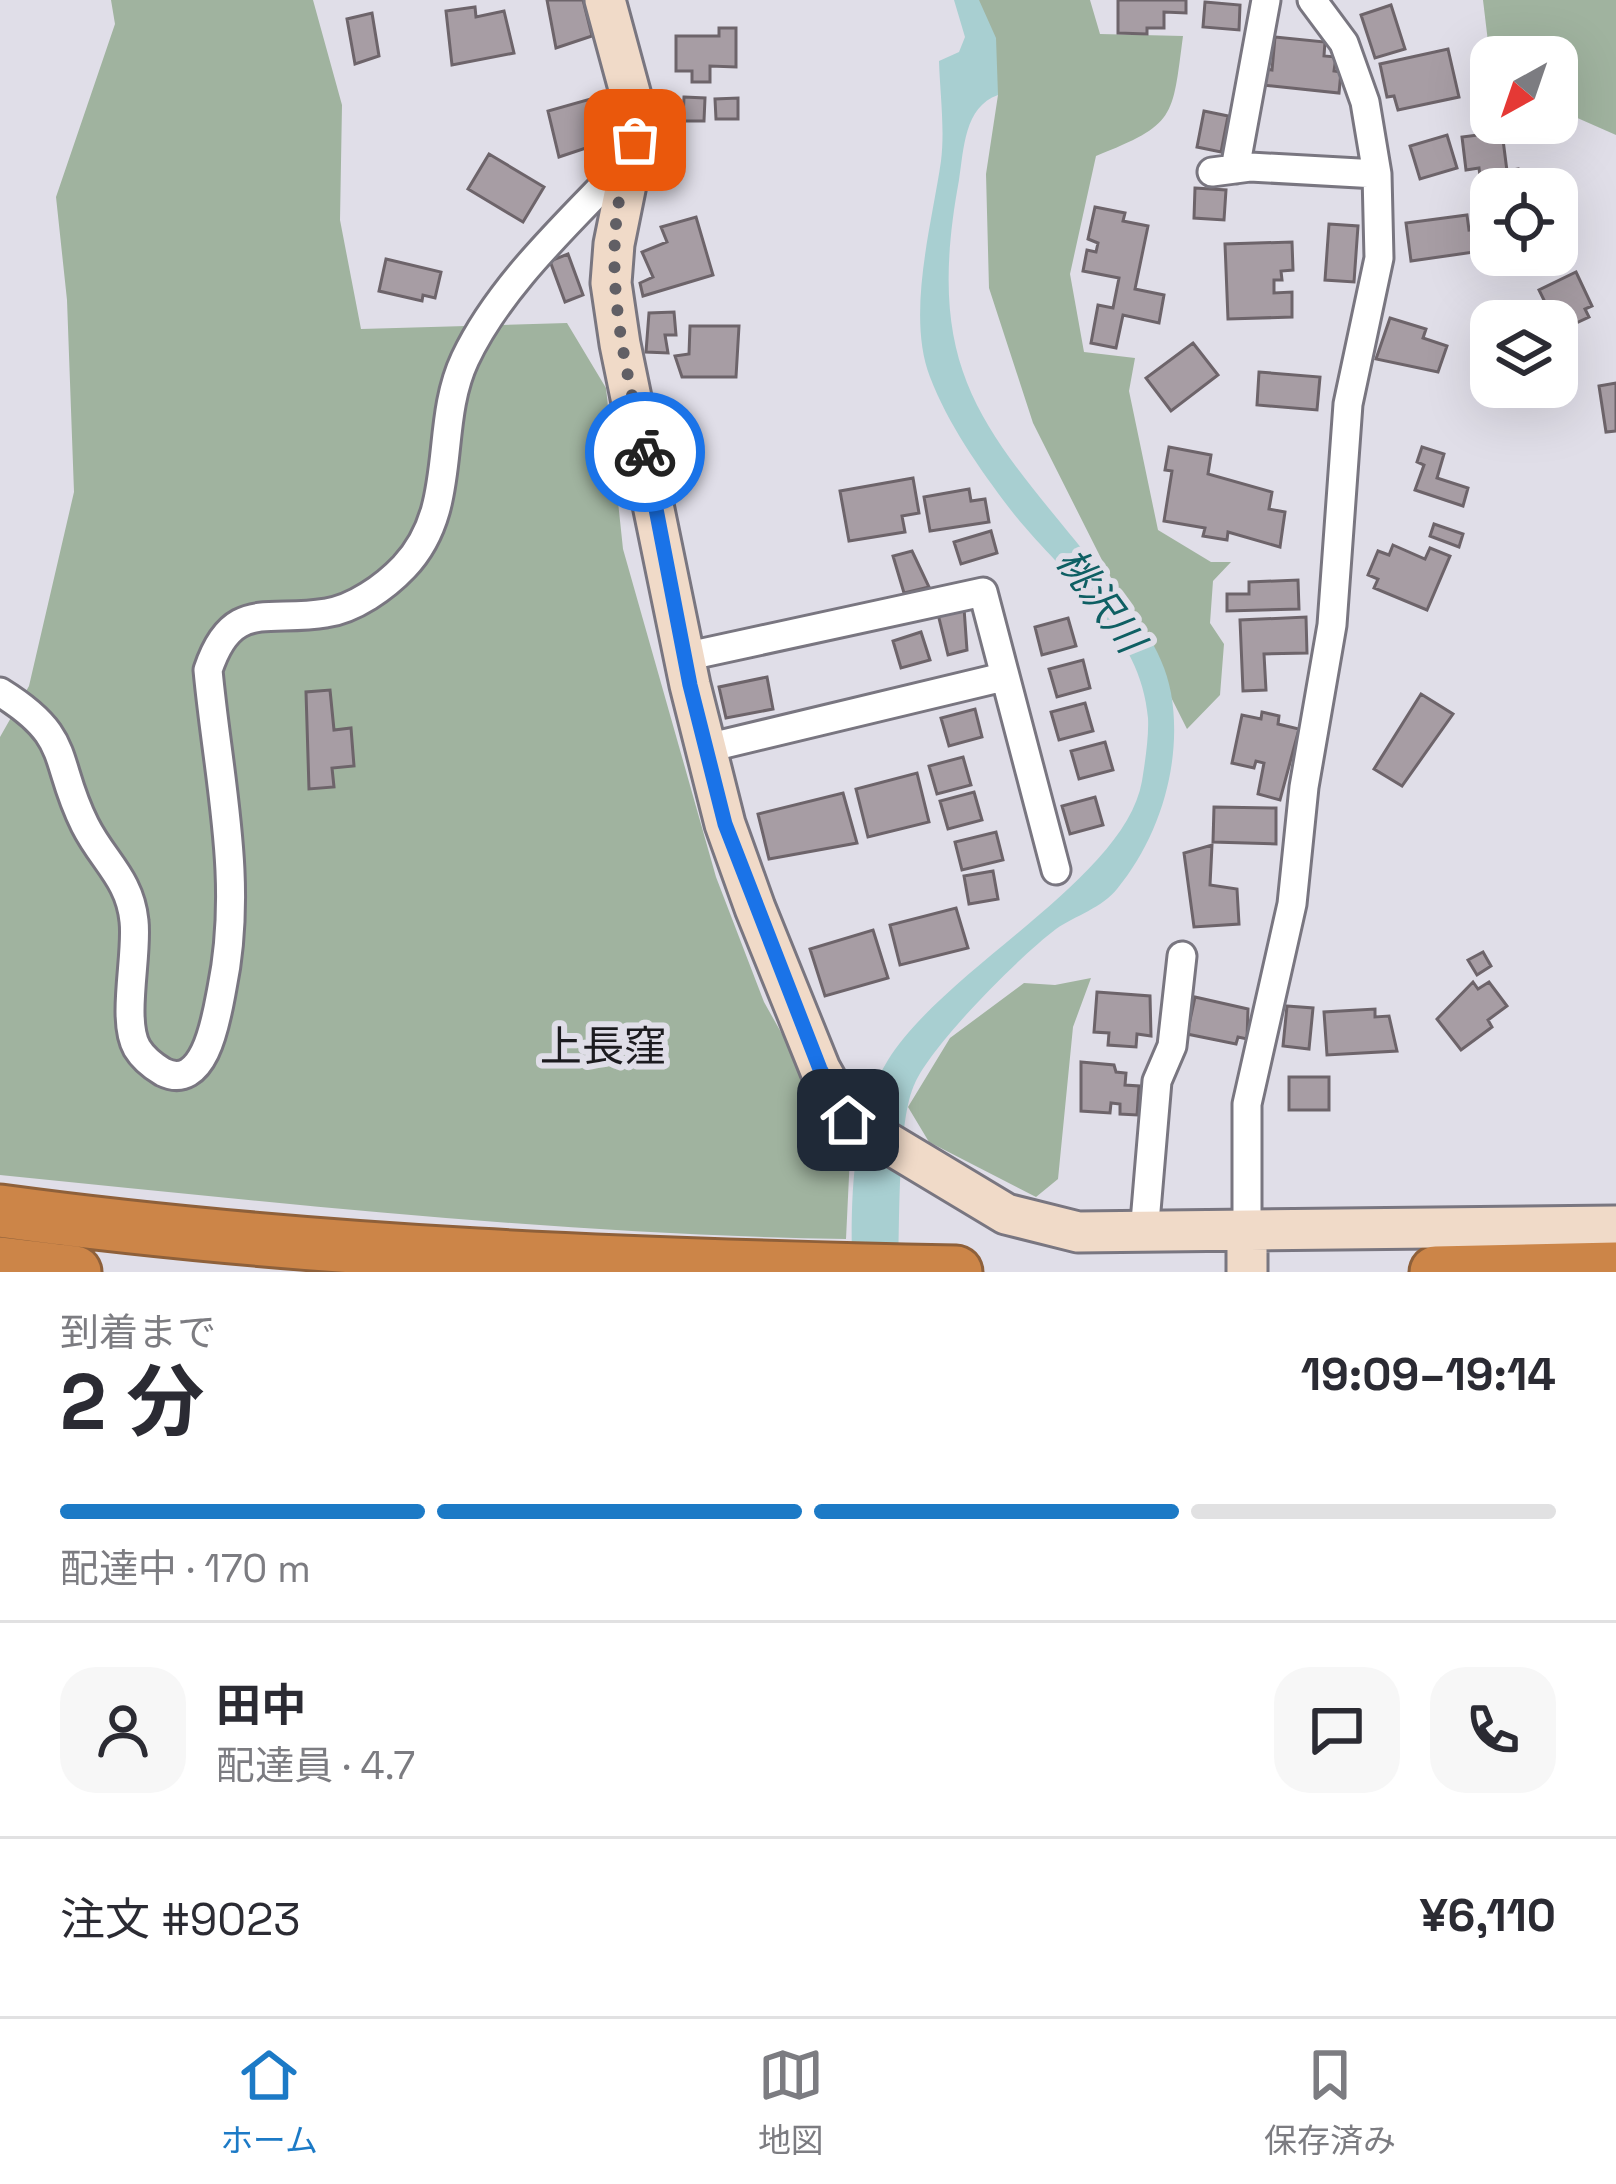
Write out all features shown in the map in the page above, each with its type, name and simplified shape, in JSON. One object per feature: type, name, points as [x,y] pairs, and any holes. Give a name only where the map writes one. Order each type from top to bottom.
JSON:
[{"type":"highway","points":[[0,1211],[302,1245],[732,1268],[956,1272]]},
{"type":"highway","points":[[0,1263],[75,1272]]},
{"type":"highway","points":[[1436,1272],[1616,1268]]},
{"type":"street","points":[[605,0],[631,96],[635,140],[628,159],[611,283],[684,657],[725,824],[820,1069],[848,1120],[1030,1224],[1144,1234],[1616,1226]]},
{"type":"street","points":[[1266,0],[1224,171],[1376,175]]},
{"type":"street","points":[[1247,1272],[1247,1104],[1292,904],[1304,787],[1332,626],[1348,404],[1379,258],[1376,175],[1365,102],[1344,43],[1312,0]]},
{"type":"street","points":[[0,692],[51,733],[65,758],[85,825],[126,880],[134,922],[131,1035],[147,1061],[166,1074],[183,1075],[195,1066],[214,1030],[230,951],[233,857],[208,670],[216,645],[248,617],[329,613],[377,591],[406,565],[430,529],[443,494],[448,424],[466,356],[519,280],[628,159]]},
{"type":"street","points":[[684,657],[983,592],[1056,871]]},
{"type":"street","points":[[707,748],[1003,677]]},
{"type":"street","points":[[1144,1234],[1157,1081],[1172,1046],[1182,956]]},
{"type":"shaded area","points":[[111,0],[313,0],[342,105],[340,220],[361,329],[567,323],[606,388],[623,549],[716,877],[764,1002],[850,1155],[846,1239],[528,1224],[0,1175],[0,737],[29,686],[74,492],[67,300],[56,197],[115,24]]},
{"type":"shaded area","points":[[960,0],[1090,0],[1100,34],[1183,36],[1176,85],[1165,115],[1142,135],[1096,156],[1070,274],[1084,352],[1135,358],[1129,391],[1158,530],[1211,562],[1231,562],[1213,581],[1210,623],[1224,644],[1220,695],[1187,729],[1033,423],[989,288],[986,174],[998,95]]},
{"type":"shaded area","points":[[1483,0],[1616,0],[1616,135],[1578,118],[1578,36],[1487,36]]},
{"type":"shaded area","points":[[1091,978],[1073,1027],[1058,1179],[1036,1197],[929,1142],[908,1107],[950,1038],[1024,983],[1055,985]]},
{"type":"water","name":"桃沢川","points":[[954,0],[979,0],[996,38],[998,95],[972,119],[962,155],[950,248],[950,306],[958,355],[997,439],[1154,645],[1171,693],[1174,745],[1156,822],[1117,889],[1056,929],[1021,959],[925,1066],[915,1083],[905,1122],[898,1272],[852,1272],[855,1163],[866,1109],[888,1060],[949,991],[1103,853],[1129,817],[1142,781],[1147,741],[1142,686],[1130,657],[1095,604],[1030,533],[976,462],[937,394],[923,353],[923,269],[942,149],[939,61],[959,52],[965,37]]},
{"type":"building","points":[[547,0],[583,0],[592,36],[556,48]]},
{"type":"building","points":[[1118,0],[1186,0],[1186,13],[1164,12],[1164,28],[1147,28],[1147,34],[1118,33]]},
{"type":"building","points":[[1205,2],[1240,5],[1239,30],[1203,27]]},
{"type":"building","points":[[1391,5],[1405,49],[1375,58],[1361,15]]},
{"type":"building","points":[[475,7],[476,17],[504,11],[514,53],[452,65],[446,11]]},
{"type":"building","points":[[372,13],[379,56],[355,64],[347,19]]},
{"type":"building","points":[[719,28],[736,28],[736,67],[710,66],[710,82],[692,82],[692,71],[676,71],[676,36],[719,36]]},
{"type":"building","points":[[1275,37],[1325,42],[1324,56],[1336,57],[1334,71],[1341,72],[1339,93],[1262,85],[1264,69],[1272,70]]},
{"type":"building","points":[[1448,49],[1459,97],[1398,110],[1394,96],[1387,97],[1380,64]]},
{"type":"building","points":[[684,97],[705,98],[704,121],[683,121]]},
{"type":"building","points":[[594,98],[605,133],[590,137],[592,146],[559,157],[548,111]]},
{"type":"building","points":[[738,98],[738,119],[716,119],[715,99]]},
{"type":"building","points":[[1204,111],[1228,116],[1221,152],[1197,147]]},
{"type":"building","points":[[1447,135],[1457,168],[1420,179],[1410,146]]},
{"type":"building","points":[[1470,136],[1470,144],[1504,144],[1507,168],[1466,170],[1462,137]]},
{"type":"building","points":[[489,154],[544,187],[523,222],[468,189]]},
{"type":"building","points":[[1195,188],[1226,190],[1224,220],[1194,218]]},
{"type":"building","points":[[1095,207],[1125,213],[1123,221],[1148,226],[1135,289],[1164,295],[1159,323],[1123,315],[1116,348],[1091,343],[1098,305],[1113,308],[1119,278],[1083,271],[1087,250],[1096,252],[1098,243],[1088,239]]},
{"type":"building","points":[[1467,215],[1470,253],[1411,261],[1406,223]]},
{"type":"building","points":[[696,217],[713,275],[643,296],[640,283],[653,277],[642,252],[667,242],[661,227]]},
{"type":"building","points":[[1329,224],[1358,226],[1354,282],[1325,280]]},
{"type":"building","points":[[1292,242],[1293,270],[1281,271],[1282,280],[1274,280],[1274,293],[1292,292],[1292,317],[1228,319],[1225,244]]},
{"type":"building","points":[[568,254],[583,295],[565,302],[550,261]]},
{"type":"building","points":[[386,259],[441,272],[435,298],[423,295],[422,301],[379,291]]},
{"type":"building","points":[[1578,276],[1592,306],[1585,309],[1589,317],[1578,322],[1578,300],[1544,300],[1539,290]]},
{"type":"building","points":[[674,312],[676,335],[665,335],[668,353],[646,352],[649,313]]},
{"type":"building","points":[[1390,318],[1426,329],[1423,338],[1447,346],[1438,372],[1376,359]]},
{"type":"building","points":[[690,326],[739,326],[736,377],[682,377],[675,356],[689,354]]},
{"type":"building","points":[[1193,343],[1218,375],[1171,411],[1146,378]]},
{"type":"building","points":[[1259,372],[1320,377],[1317,410],[1257,405]]},
{"type":"building","points":[[1616,383],[1616,431],[1606,432],[1599,386]]},
{"type":"building","points":[[1169,447],[1211,455],[1208,474],[1272,492],[1269,509],[1285,512],[1280,547],[1228,532],[1227,540],[1203,536],[1205,528],[1164,521],[1172,471],[1165,470]]},
{"type":"building","points":[[1422,447],[1444,454],[1437,478],[1468,488],[1463,506],[1415,490],[1424,465],[1417,462]]},
{"type":"building","points":[[913,478],[919,513],[902,516],[905,532],[849,541],[840,491]]},
{"type":"building","points":[[969,489],[971,501],[985,499],[989,522],[930,531],[924,497]]},
{"type":"building","points":[[1434,524],[1463,534],[1459,547],[1430,536]]},
{"type":"building","points":[[991,531],[997,553],[961,564],[954,542]]},
{"type":"building","points":[[1393,545],[1425,559],[1430,548],[1450,556],[1427,610],[1374,588],[1378,579],[1368,575],[1378,551],[1389,555]]},
{"type":"building","points":[[912,551],[929,587],[904,593],[893,556]]},
{"type":"building","points":[[1298,580],[1299,609],[1227,611],[1227,594],[1249,594],[1249,582]]},
{"type":"building","points":[[964,608],[967,650],[948,655],[938,614]]},
{"type":"building","points":[[1306,617],[1307,653],[1264,654],[1266,690],[1243,691],[1240,620]]},
{"type":"building","points":[[1068,618],[1076,646],[1042,655],[1035,627]]},
{"type":"building","points":[[921,632],[930,660],[901,668],[893,641]]},
{"type":"building","points":[[1083,660],[1090,688],[1057,697],[1049,669]]},
{"type":"building","points":[[767,677],[773,709],[726,718],[719,687]]},
{"type":"building","points":[[330,690],[334,730],[351,728],[354,766],[332,768],[334,787],[309,789],[306,692]]},
{"type":"building","points":[[1421,694],[1453,714],[1402,786],[1374,769]]},
{"type":"building","points":[[1085,703],[1093,731],[1059,740],[1051,712]]},
{"type":"building","points":[[975,709],[982,737],[949,746],[941,718]]},
{"type":"building","points":[[1262,712],[1279,716],[1278,724],[1299,729],[1280,800],[1258,794],[1264,763],[1256,761],[1254,768],[1232,763],[1242,715],[1261,719]]},
{"type":"building","points":[[1105,742],[1113,770],[1079,779],[1071,751]]},
{"type":"building","points":[[963,757],[971,785],[937,794],[929,766]]},
{"type":"building","points":[[917,773],[929,822],[868,837],[856,789]]},
{"type":"building","points":[[974,792],[982,820],[948,829],[940,801]]},
{"type":"building","points":[[843,793],[857,843],[769,859],[758,814]]},
{"type":"building","points":[[1095,797],[1103,825],[1070,834],[1062,806]]},
{"type":"building","points":[[1214,807],[1276,808],[1276,844],[1213,842]]},
{"type":"building","points":[[996,832],[1003,860],[962,870],[955,842]]},
{"type":"building","points":[[1212,845],[1210,885],[1237,889],[1239,924],[1194,927],[1184,853]]},
{"type":"building","points":[[993,871],[998,899],[969,904],[964,876]]},
{"type":"building","points":[[956,908],[968,948],[900,965],[890,925]]},
{"type":"building","points":[[873,930],[888,978],[825,996],[810,949]]},
{"type":"building","points":[[1483,952],[1491,966],[1477,975],[1468,960]]},
{"type":"building","points":[[1473,982],[1478,989],[1489,982],[1507,1006],[1488,1020],[1492,1027],[1461,1050],[1437,1019]]},
{"type":"building","points":[[1097,992],[1150,996],[1151,1036],[1137,1034],[1136,1047],[1108,1045],[1109,1033],[1094,1032]]},
{"type":"building","points":[[1195,997],[1248,1009],[1247,1039],[1238,1037],[1236,1044],[1187,1034]]},
{"type":"building","points":[[1287,1006],[1313,1008],[1309,1049],[1283,1046]]},
{"type":"building","points":[[1375,1009],[1375,1017],[1389,1016],[1397,1051],[1327,1055],[1324,1012]]},
{"type":"building","points":[[1081,1062],[1114,1065],[1116,1072],[1126,1073],[1125,1085],[1139,1086],[1137,1115],[1120,1114],[1120,1104],[1111,1103],[1110,1113],[1081,1111]]},
{"type":"building","points":[[1289,1077],[1329,1077],[1329,1110],[1289,1110]]},
{"type":"way so far","points":[[635,140],[620,198],[611,283],[645,452]]},
{"type":"district","name":"上長窪","points":[[603,1046]]},
{"type":"route","points":[[645,452],[690,685],[725,824],[820,1069],[848,1120]]}]
